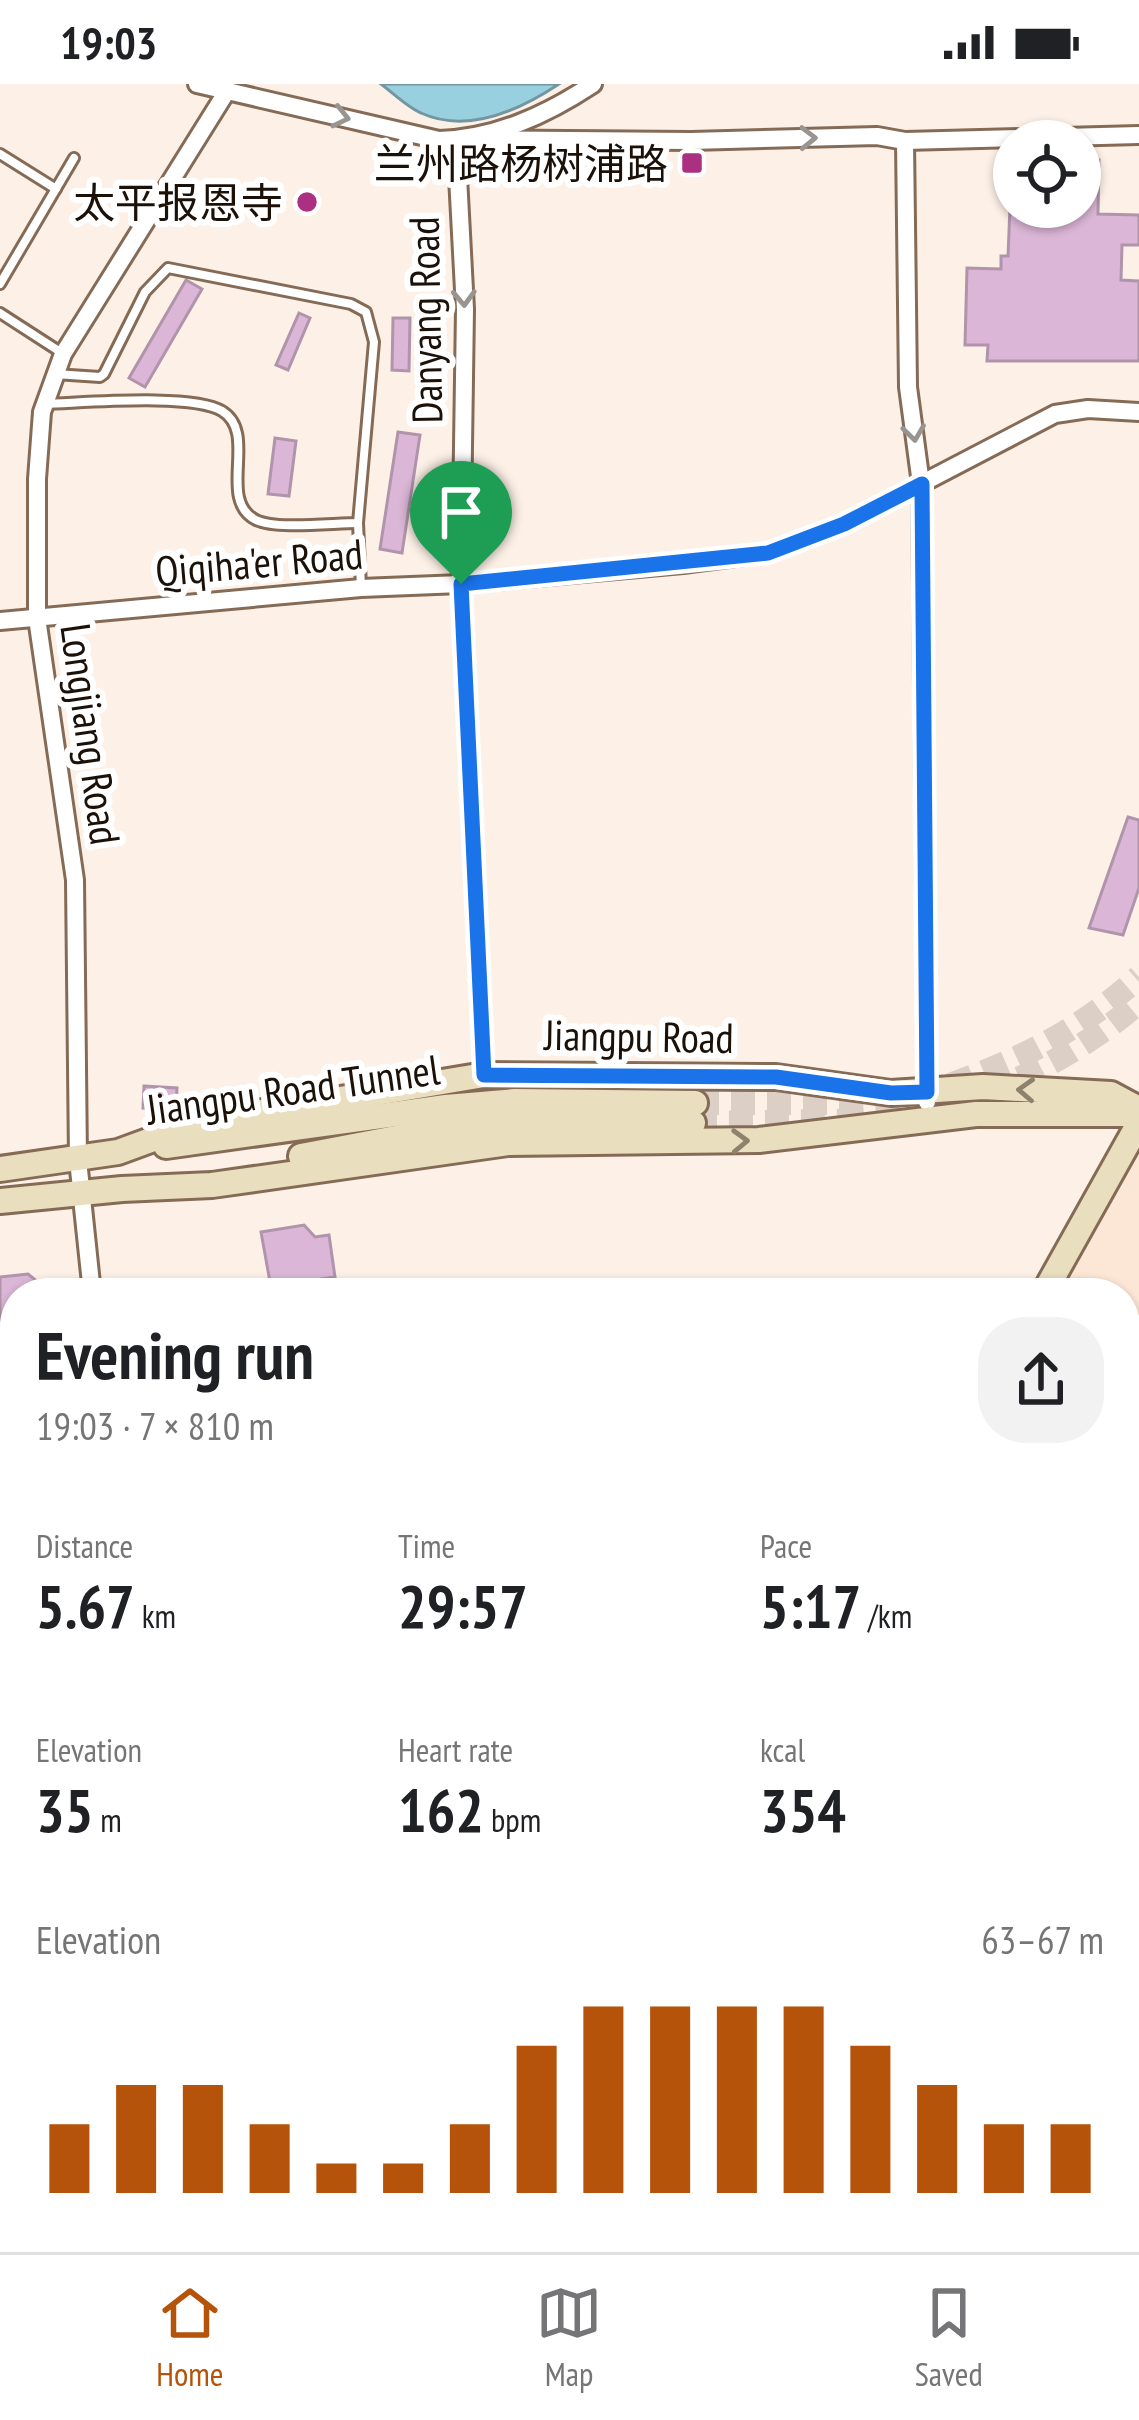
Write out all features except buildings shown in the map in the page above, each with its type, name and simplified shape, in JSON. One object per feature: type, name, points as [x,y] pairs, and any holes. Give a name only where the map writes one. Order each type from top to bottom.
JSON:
[{"type":"main road","name":"Jiangpu Road","points":[[0,1169],[118,1152],[196,1123],[484,1075],[776,1077],[891,1093],[982,1087],[1111,1094],[1139,1115]]},
{"type":"main road","name":"Jiangpu Road Tunnel","points":[[118,1152],[515,1101],[694,1113],[454,1127],[122,1189]]},
{"type":"main road","points":[[0,1202],[212,1185],[508,1143],[759,1141],[976,1114],[1139,1115],[1052,1278]]},
{"type":"street","points":[[197,84],[439,140],[877,136],[905,144],[993,146]]},
{"type":"street","points":[[456,139],[523,123],[593,84]]},
{"type":"street","name":"Longjiang Road","points":[[90,1278],[78,1160],[78,917],[38,618],[37,478],[44,404],[63,354],[227,91]]},
{"type":"street","points":[[905,144],[1139,135]]},
{"type":"street","name":"Danyang Road","points":[[456,139],[465,309],[461,584],[484,1075]]},
{"type":"street","points":[[905,144],[908,388],[922,484],[928,1120]]},
{"type":"street","points":[[1101,146],[1139,145]]},
{"type":"street","name":"Qiqiha'er Road","points":[[0,622],[768,553],[844,524],[1055,414],[1088,409],[1139,412]]},
{"type":"lane","points":[[0,154],[56,189]]},
{"type":"lane","points":[[0,284],[74,158]]},
{"type":"lane","points":[[54,374],[104,374],[145,292],[168,268],[352,304],[366,312],[374,342],[358,523],[361,588]]},
{"type":"lane","points":[[0,314],[63,354]]},
{"type":"lane","points":[[44,404],[194,403],[223,411],[236,428],[238,493],[247,513],[259,522],[276,524],[358,523]]},
{"type":"shaded area","points":[[1139,1153],[1139,1278],[1068,1278]]},
{"type":"water","points":[[381,84],[559,84],[510,110],[456,121],[421,113]]},
{"type":"tunnel","points":[[950,1085],[1050,1041],[1139,977]]},
{"type":"tunnel","points":[[917,1112],[977,1095],[1035,1071],[1090,1040],[1139,1002]]},
{"type":"tunnel","points":[[695,1103],[899,1099]]},
{"type":"tunnel","points":[[693,1123],[841,1121]]},
{"type":"place","name":"兰州路杨树浦路","points":[[692,163]]},
{"type":"place","name":"太平报恩寺","points":[[307,202]]},
{"type":"route","points":[[922,484],[927,1092],[891,1093],[776,1077],[484,1075],[461,584],[768,553],[804,542],[922,484]]}]
